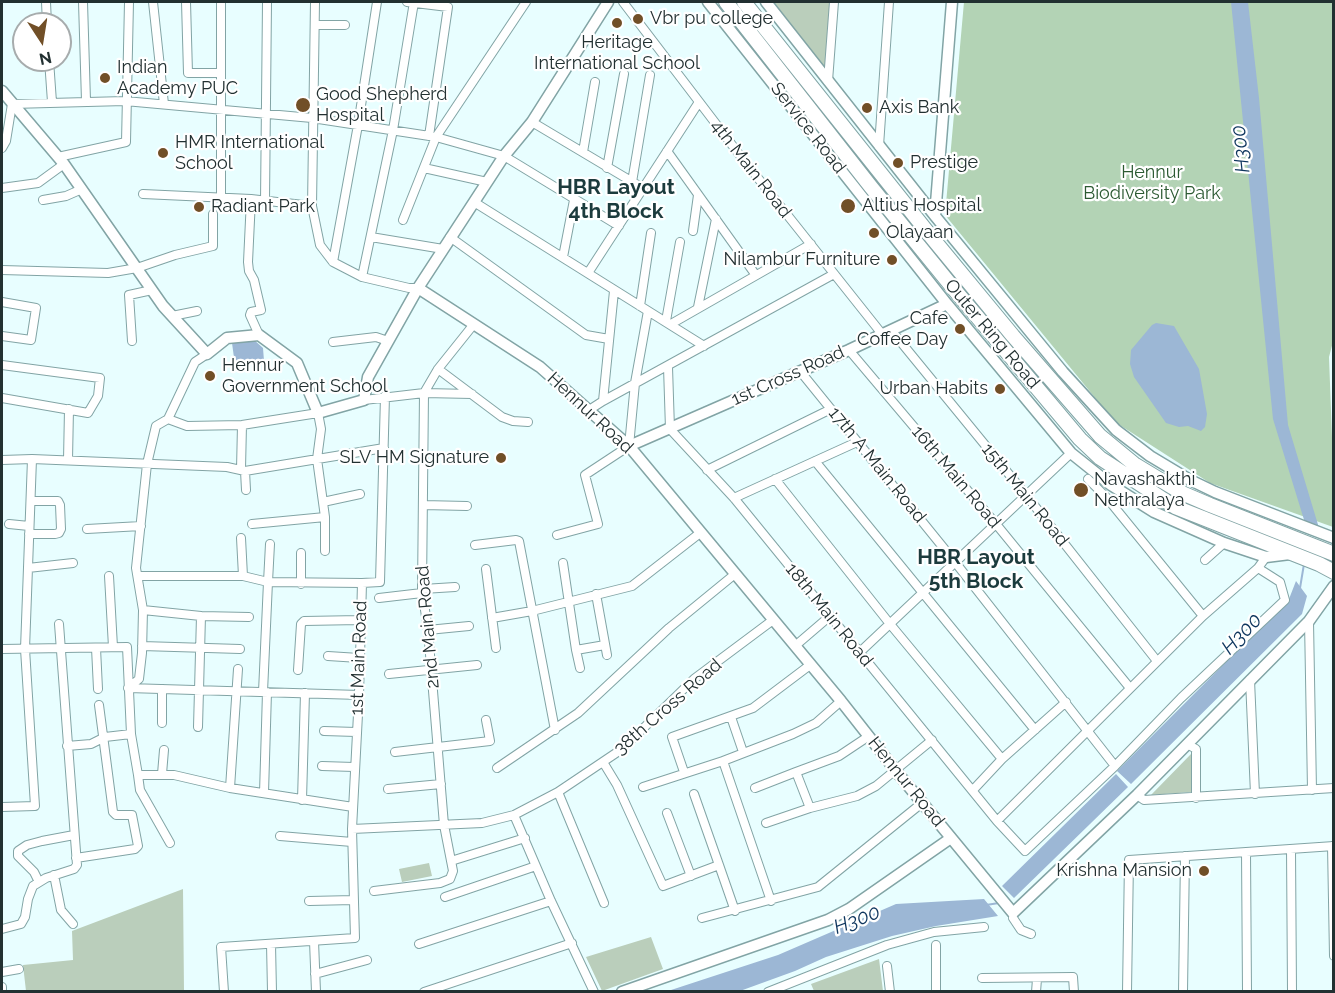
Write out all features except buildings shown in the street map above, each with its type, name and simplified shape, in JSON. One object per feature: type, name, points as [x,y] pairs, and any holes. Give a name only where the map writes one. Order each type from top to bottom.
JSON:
[{"type":"highway","name":"Outer Ring Road","points":[[726,2],[871,187],[1080,439],[1115,469],[1175,507],[1334,572]]},
{"type":"highway","name":"Outer Ring Road","points":[[744,2],[1013,336],[1100,436],[1134,464],[1182,493],[1288,536],[1332,548]]},
{"type":"street","points":[[83,2],[87,101]]},
{"type":"street","points":[[2,188],[38,183],[61,160],[126,142],[125,101],[129,2]]},
{"type":"street","points":[[153,2],[164,104]]},
{"type":"street","points":[[186,2],[188,73],[221,74]]},
{"type":"street","points":[[221,2],[221,198]]},
{"type":"street","points":[[265,201],[267,2]]},
{"type":"street","points":[[315,2],[312,206],[320,245],[333,262],[362,277],[418,288]]},
{"type":"street","points":[[333,262],[358,125],[376,2]]},
{"type":"street","points":[[403,220],[424,168],[433,136],[449,4],[408,2]]},
{"type":"street","points":[[362,277],[393,130],[414,2]]},
{"type":"street","points":[[433,136],[526,2]]},
{"type":"street","points":[[364,400],[368,377],[418,288],[504,156],[532,122],[608,2]]},
{"type":"street","name":"4th Main Road","points":[[623,2],[834,274],[886,332]]},
{"type":"street","name":"Service Road","points":[[708,2],[947,304],[1071,453],[1111,485],[1154,512],[1224,543],[1266,557],[1290,554]]},
{"type":"street","points":[[766,2],[935,216],[1063,372],[1129,441],[1190,480],[1310,530],[1332,548]]},
{"type":"street","points":[[828,81],[834,2]]},
{"type":"street","points":[[879,146],[889,2]]},
{"type":"street","points":[[935,216],[952,2],[946,2]]},
{"type":"street","points":[[315,25],[345,25]]},
{"type":"street","points":[[50,72],[52,102]]},
{"type":"street","points":[[607,168],[624,74]]},
{"type":"street","points":[[632,182],[650,75]]},
{"type":"street","points":[[583,152],[595,82]]},
{"type":"street","points":[[2,91],[61,160],[172,316],[207,354]]},
{"type":"street","points":[[12,104],[125,101],[312,118],[433,136],[504,156],[619,226]]},
{"type":"street","points":[[588,273],[699,102]]},
{"type":"street","points":[[2,148],[6,141],[12,104]]},
{"type":"street","points":[[532,122],[642,190]]},
{"type":"street","points":[[668,151],[756,274]]},
{"type":"street","points":[[424,168],[487,182]]},
{"type":"street","points":[[44,200],[66,196],[82,189]]},
{"type":"street","points":[[143,194],[251,199],[312,206]]},
{"type":"street","points":[[693,231],[698,195]]},
{"type":"street","points":[[251,199],[248,262],[261,310],[251,312],[250,315],[260,335],[297,363],[318,413],[321,429],[316,459],[325,517],[325,551]]},
{"type":"street","points":[[563,257],[574,200]]},
{"type":"street","points":[[474,202],[704,346]]},
{"type":"street","points":[[2,270],[108,273],[137,268],[175,255],[213,246],[213,214]]},
{"type":"street","points":[[698,307],[716,219]]},
{"type":"street","points":[[557,535],[598,524],[585,475],[628,447],[651,233]]},
{"type":"street","points":[[371,237],[443,249]]},
{"type":"street","points":[[450,237],[586,335],[609,339]]},
{"type":"street","points":[[669,323],[680,242]]},
{"type":"street","points":[[669,323],[811,244]]},
{"type":"street","points":[[589,410],[834,274]]},
{"type":"street","name":"Hennur Road","points":[[418,288],[540,367],[628,447],[841,701],[1011,913]]},
{"type":"street","points":[[132,341],[129,295],[152,290]]},
{"type":"street","points":[[603,401],[614,291]]},
{"type":"street","points":[[2,302],[36,308],[31,340],[2,336]]},
{"type":"street","name":"1st Cross Road","points":[[628,447],[849,350],[947,304]]},
{"type":"street","points":[[172,316],[197,311]]},
{"type":"street","points":[[424,393],[438,369],[474,324]]},
{"type":"street","name":"15th Main Road","points":[[886,332],[1026,495],[1157,661]]},
{"type":"street","points":[[128,688],[139,679],[143,610],[136,568],[147,464],[156,426],[168,419],[195,362],[228,338],[260,335]]},
{"type":"street","points":[[333,342],[376,337],[388,341]]},
{"type":"street","name":"16th Main Road","points":[[849,350],[996,524],[1130,688]]},
{"type":"street","points":[[2,365],[100,378],[98,396],[88,413],[2,398]]},
{"type":"street","points":[[668,366],[670,429]]},
{"type":"street","points":[[438,369],[502,417],[513,421],[528,422]]},
{"type":"street","name":"17th A Main Road","points":[[800,371],[955,562],[1115,766]]},
{"type":"street","points":[[168,419],[187,426],[243,425],[318,413],[385,396],[424,393],[472,394]]},
{"type":"street","name":"2nd Main Road","points":[[424,393],[422,591],[428,630],[444,825],[451,861]]},
{"type":"street","name":"1st Main Road","points":[[314,941],[355,938],[352,829],[362,583],[380,582],[385,396]]},
{"type":"street","points":[[68,460],[69,409]]},
{"type":"street","points":[[707,470],[831,409]]},
{"type":"street","points":[[243,425],[243,470],[246,489]]},
{"type":"street","name":"18th Main Road","points":[[670,429],[734,498],[997,821],[1025,851],[1115,766]]},
{"type":"street","points":[[734,498],[857,442]]},
{"type":"street","points":[[2,460],[68,460],[243,470],[384,448]]},
{"type":"street","points":[[860,652],[1071,453]]},
{"type":"street","points":[[2,807],[35,806],[26,649],[32,459]]},
{"type":"street","points":[[815,461],[1035,730]]},
{"type":"street","points":[[776,479],[890,624],[1002,759]]},
{"type":"street","points":[[1088,479],[1107,498],[1203,616]]},
{"type":"street","points":[[1107,498],[1111,485]]},
{"type":"street","points":[[323,502],[360,494]]},
{"type":"street","points":[[9,524],[29,530],[59,533],[61,529],[58,501],[31,501]]},
{"type":"street","points":[[423,504],[467,506]]},
{"type":"street","points":[[252,524],[325,517]]},
{"type":"street","points":[[87,528],[141,526]]},
{"type":"street","points":[[492,618],[632,586],[700,533]]},
{"type":"street","points":[[241,537],[243,576]]},
{"type":"street","points":[[475,545],[518,540],[555,730]]},
{"type":"street","points":[[1205,560],[1224,543]]},
{"type":"street","points":[[264,793],[270,544]]},
{"type":"street","points":[[301,584],[302,553]]},
{"type":"street","points":[[997,821],[1157,661],[1266,557]]},
{"type":"street","points":[[28,568],[74,563]]},
{"type":"street","points":[[563,563],[580,668]]},
{"type":"street","points":[[1115,766],[1181,698],[1285,600],[1280,582],[1257,568]]},
{"type":"street","points":[[486,569],[496,648]]},
{"type":"street","points":[[497,768],[578,713],[669,628],[735,574]]},
{"type":"street","points":[[109,576],[113,647]]},
{"type":"street","points":[[138,576],[243,576],[268,582],[301,584],[362,583]]},
{"type":"street","points":[[1031,934],[1021,930],[1011,913],[1137,795],[1250,681],[1309,621],[1334,586]]},
{"type":"street","points":[[379,598],[455,587]]},
{"type":"street","points":[[596,594],[607,655]]},
{"type":"street","points":[[143,610],[201,616],[249,617]]},
{"type":"street","points":[[198,727],[201,616]]},
{"type":"street","points":[[795,646],[830,616]]},
{"type":"street","points":[[298,670],[301,624],[304,621],[360,620]]},
{"type":"street","name":"38th Cross Road","points":[[352,829],[482,822],[514,815],[558,792],[622,749],[694,680],[773,620]]},
{"type":"street","points":[[1309,621],[1312,790]]},
{"type":"street","points":[[2,929],[21,924],[33,886],[76,867],[59,624]]},
{"type":"street","points":[[428,630],[469,626]]},
{"type":"street","points":[[576,650],[605,645]]},
{"type":"street","points":[[142,646],[240,649]]},
{"type":"street","points":[[2,649],[127,647],[131,734],[140,790],[170,843]]},
{"type":"street","points":[[96,648],[98,689]]},
{"type":"street","points":[[328,656],[358,658]]},
{"type":"street","points":[[389,674],[477,665]]},
{"type":"street","points":[[684,772],[672,737],[753,708],[810,665]]},
{"type":"street","points":[[230,788],[238,669]]},
{"type":"street","points":[[1250,681],[1255,794]]},
{"type":"street","points":[[128,688],[359,695]]},
{"type":"street","points":[[162,688],[162,723]]},
{"type":"street","points":[[302,800],[305,693]]},
{"type":"street","points":[[643,787],[793,734],[816,723],[841,701]]},
{"type":"street","points":[[973,790],[1002,759],[1066,702]]},
{"type":"street","points":[[76,858],[137,848],[132,815],[116,815],[113,812],[99,705]]},
{"type":"street","points":[[731,717],[743,752]]},
{"type":"street","points":[[395,752],[490,741],[486,720]]},
{"type":"street","points":[[324,731],[356,732]]},
{"type":"street","points":[[67,746],[91,744],[102,738],[131,734]]},
{"type":"street","points":[[755,788],[838,756],[869,736]]},
{"type":"street","points":[[766,823],[810,808],[857,796],[876,786],[932,741]]},
{"type":"street","points":[[1187,744],[1196,749],[1196,798]]},
{"type":"street","points":[[162,774],[164,750]]},
{"type":"street","points":[[723,760],[771,901]]},
{"type":"street","points":[[603,762],[617,785],[663,886],[718,865]]},
{"type":"street","points":[[322,766],[354,767]]},
{"type":"street","points":[[796,772],[810,808]]},
{"type":"street","points":[[138,775],[162,774],[189,778],[230,788],[353,807]]},
{"type":"street","points":[[388,789],[441,784]]},
{"type":"street","points":[[1137,795],[1144,800],[1334,788]]},
{"type":"street","points":[[558,792],[604,903]]},
{"type":"street","points":[[694,794],[735,910]]},
{"type":"street","points":[[702,918],[818,887],[922,803]]},
{"type":"street","points":[[666,813],[691,876]]},
{"type":"street","points":[[514,815],[594,992]]},
{"type":"street","points":[[39,882],[34,872],[18,856],[18,851],[27,845],[74,836]]},
{"type":"street","points":[[280,836],[352,842]]},
{"type":"street","points":[[374,891],[440,883],[450,879],[453,871],[451,861],[525,838]]},
{"type":"street","points":[[622,992],[828,920],[849,909],[951,838]]},
{"type":"street","points":[[1127,992],[1129,860],[1333,846],[1334,956]]},
{"type":"street","points":[[1291,849],[1292,992]]},
{"type":"street","points":[[1246,852],[1247,992]]},
{"type":"street","points":[[1183,992],[1185,856]]},
{"type":"street","points":[[445,897],[536,866]]},
{"type":"street","points":[[54,875],[61,910],[73,924]]},
{"type":"street","points":[[309,902],[354,900]]},
{"type":"street","points":[[419,944],[551,901]]},
{"type":"street","points":[[768,992],[887,945],[934,932],[984,927]]},
{"type":"street","points":[[224,992],[221,947],[314,941],[316,992]]},
{"type":"street","points":[[424,992],[572,943]]},
{"type":"street","points":[[271,944],[272,992]]},
{"type":"street","points":[[936,945],[936,992]]},
{"type":"street","points":[[315,974],[367,960]]},
{"type":"street","points":[[887,966],[890,992]]},
{"type":"street","points":[[2,972],[19,969]]},
{"type":"street","points":[[982,978],[1074,977],[1074,992]]},
{"type":"street","points":[[1036,992],[1037,979]]},
{"type":"street","points":[[2,987],[2,992]]},
{"type":"green space","points":[[770,2],[831,2],[826,73]]},
{"type":"green space","name":"Hennur Biodiversity Park","points":[[964,2],[1333,2],[1334,338],[1329,357],[1333,527],[1210,483],[1115,422],[945,215]]},
{"type":"green space","points":[[1191,754],[1191,792],[1151,795]]},
{"type":"green space","points":[[429,863],[432,876],[402,882],[399,869]]},
{"type":"green space","points":[[183,889],[184,991],[26,991],[23,965],[73,960],[72,931]]},
{"type":"green space","points":[[651,937],[663,969],[602,991],[586,957]]},
{"type":"green space","points":[[879,959],[883,991],[814,991],[811,984]]},
{"type":"water","points":[[1231,2],[1248,2],[1259,98],[1288,425],[1319,528],[1305,523],[1273,419]]},
{"type":"water","points":[[1156,323],[1174,326],[1199,369],[1207,414],[1205,427],[1201,431],[1188,426],[1179,427],[1166,423],[1134,377],[1130,364],[1131,350]]},
{"type":"water","points":[[253,339],[263,348],[264,361],[235,365],[232,343]]},
{"type":"water","points":[[1296,581],[1307,596],[1302,614],[1131,784],[1117,771],[1289,599]]},
{"type":"water","points":[[1116,774],[1128,787],[1014,898],[1002,886]]},
{"type":"water","points":[[984,899],[998,916],[892,936],[826,957],[740,991],[668,991],[778,955],[896,904]]},
{"type":"waterway","name":"H300","points":[[1300,588],[1304,564]]},
{"type":"waterway","name":"H300","points":[[986,905],[999,903]]},
{"type":"place","name":"Vbr pu college","points":[[638,19]]},
{"type":"place","name":"Heritage International School","points":[[617,23]]},
{"type":"place","name":"Indian Academy PUC","points":[[105,78]]},
{"type":"place","name":"Good Shepherd Hospital","points":[[303,105]]},
{"type":"place","name":"Axis Bank","points":[[867,108]]},
{"type":"place","name":"HMR International School","points":[[163,153]]},
{"type":"place","name":"Prestige","points":[[898,163]]},
{"type":"place","name":"Altius Hospital","points":[[848,206]]},
{"type":"place","name":"Radiant Park","points":[[199,207]]},
{"type":"place","name":"Olayaan","points":[[874,233]]},
{"type":"place","name":"Nilambur Furniture","points":[[892,260]]},
{"type":"place","name":"Cafe Coffee Day","points":[[960,329]]},
{"type":"place","name":"Hennur Government School","points":[[210,376]]},
{"type":"place","name":"Urban Habits","points":[[1000,389]]},
{"type":"place","name":"SLV HM Signature","points":[[501,458]]},
{"type":"place","name":"Navashakthi Nethralaya","points":[[1081,490]]},
{"type":"place","name":"Krishna Mansion","points":[[1204,871]]},
{"type":"district","name":"HBR Layout 4th Block","points":[[616,200]]},
{"type":"district","name":"HBR Layout 5th Block","points":[[976,570]]}]
